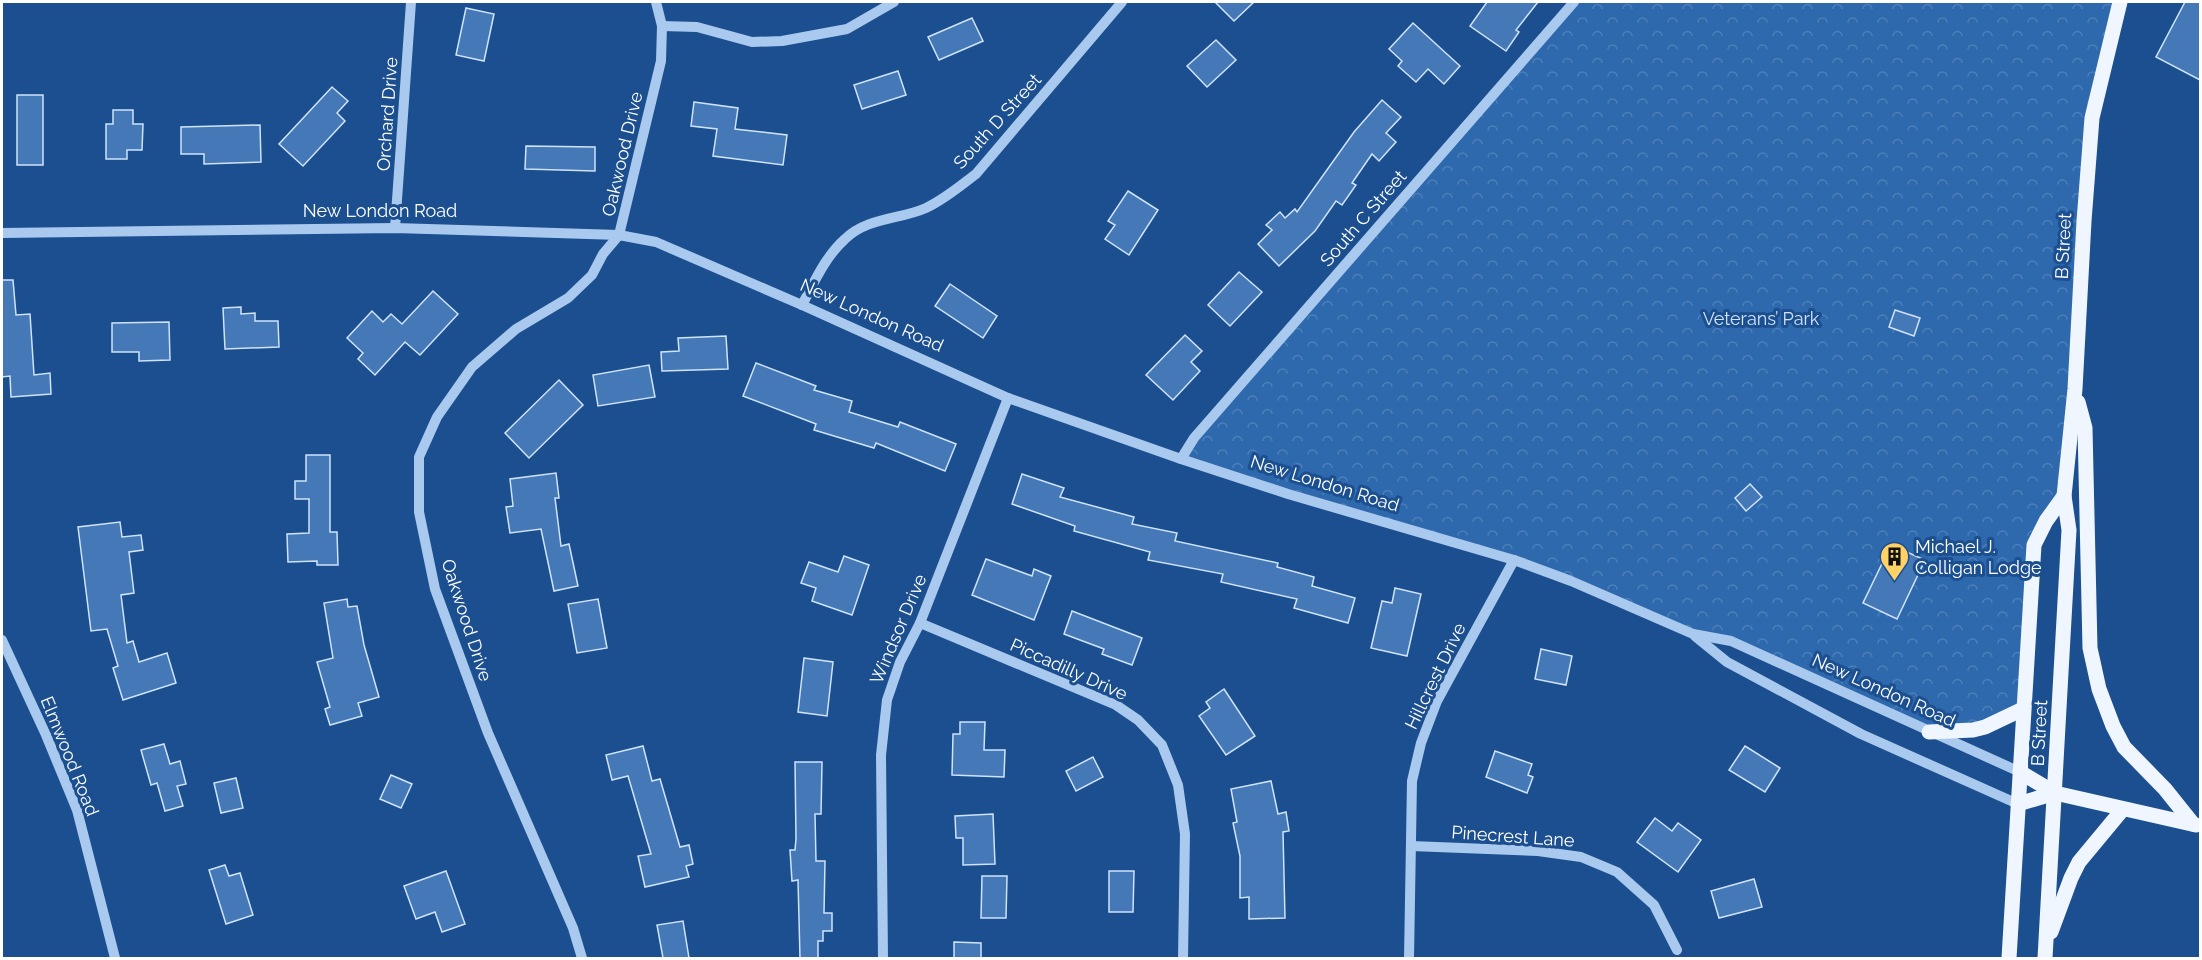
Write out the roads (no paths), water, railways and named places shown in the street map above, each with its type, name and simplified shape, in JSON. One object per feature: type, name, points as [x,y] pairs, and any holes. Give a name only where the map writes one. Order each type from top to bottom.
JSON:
[{"type":"main road","name":"B Street","points":[[2045,953],[2069,530],[2064,496],[2075,389],[2092,118],[2120,2]]},
{"type":"main road","points":[[2075,389],[2085,428],[2090,648],[2099,689],[2124,747],[2197,825]]},
{"type":"main road","name":"B Street","points":[[2009,958],[2034,545],[2046,521],[2064,496]]},
{"type":"main road","points":[[1929,732],[1973,730],[2023,709]]},
{"type":"main road","name":"New London Road","points":[[2020,772],[2055,792],[2197,825]]},
{"type":"main road","points":[[2018,804],[2055,792]]},
{"type":"main road","points":[[2045,953],[2071,878],[2079,862],[2123,809]]},
{"type":"street","name":"Orchard Drive","points":[[395,228],[411,2]]},
{"type":"street","name":"Oakwood Drive","points":[[582,958],[573,928],[488,733],[435,589],[419,512],[419,457],[437,417],[472,367],[516,330],[568,298],[592,275],[603,254],[619,235],[661,61],[662,26],[656,2]]},
{"type":"street","points":[[662,26],[697,27],[752,42],[782,41],[847,29],[894,2]]},
{"type":"street","name":"South D Street","points":[[802,305],[824,262],[846,237],[871,222],[925,208],[949,195],[976,174],[1122,2]]},
{"type":"street","name":"South C Street","points":[[1181,459],[1194,438],[1574,2]]},
{"type":"street","name":"New London Road","points":[[2,233],[395,228],[619,235],[656,242],[1008,398],[1288,494],[1514,560],[1571,581],[1693,634],[1731,641],[2020,772]]},
{"type":"street","name":"Windsor Drive","points":[[883,958],[881,755],[887,700],[900,662],[920,623],[1008,398]]},
{"type":"street","name":"Hillcrest Drive","points":[[1409,958],[1412,781],[1421,743],[1437,700],[1514,560]]},
{"type":"street","name":"Piccadilly Drive","points":[[920,623],[1116,705],[1138,720],[1162,745],[1178,786],[1185,834],[1183,958]]},
{"type":"street","name":"New London Road","points":[[1693,634],[1727,662],[1861,734],[2018,804]]},
{"type":"street","name":"Elmwood Road","points":[[2,640],[46,735],[77,810],[115,958]]},
{"type":"street","name":"Pinecrest Lane","points":[[1412,846],[1538,851],[1581,857],[1617,872],[1654,905],[1677,950]]},
{"type":"place","name":"Michael J. Colligan Lodge","points":[[1894,582]]},
{"type":"park label","name":"Veterans’ Park","points":[[1761,318]]}]
